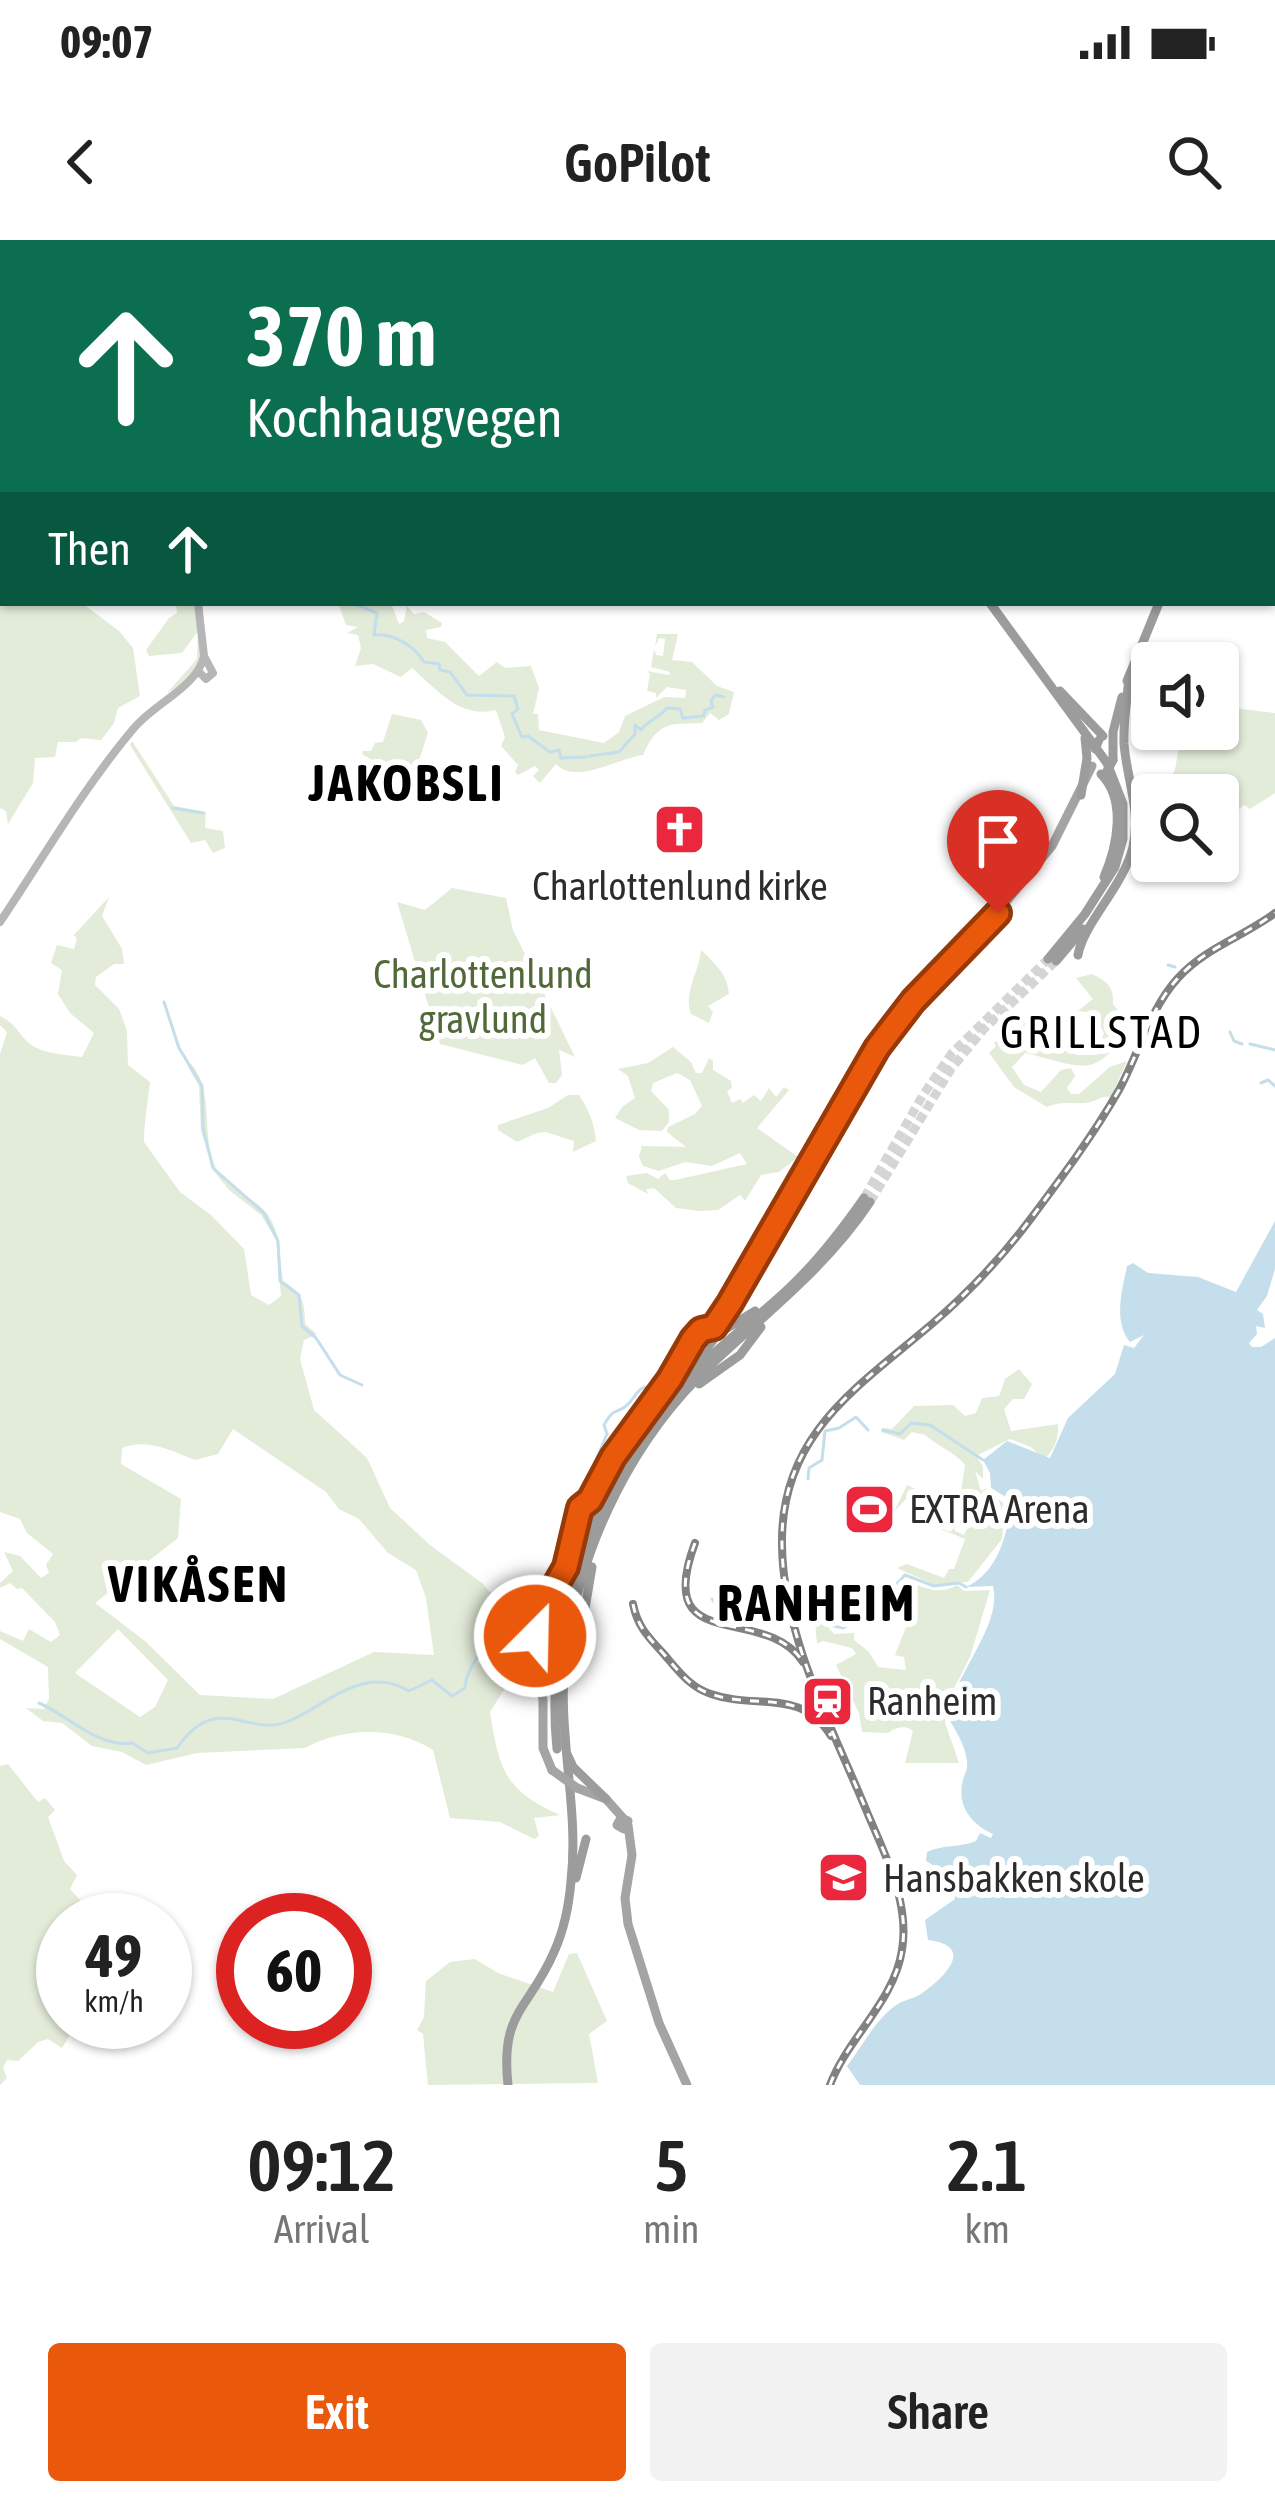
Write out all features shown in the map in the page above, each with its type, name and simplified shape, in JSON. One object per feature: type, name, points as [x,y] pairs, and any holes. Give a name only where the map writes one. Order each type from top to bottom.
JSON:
[{"type":"highway","points":[[995,606],[1104,752],[1123,786],[1129,822],[1119,870]]},
{"type":"highway","points":[[1101,754],[1156,606]]},
{"type":"highway","points":[[1101,754],[1156,606]]},
{"type":"highway","points":[[1078,956],[1131,852],[1136,822],[1124,733],[1129,679]]},
{"type":"highway","points":[[1058,692],[1084,738],[1101,754],[1114,757],[1130,787],[1131,841],[1089,922],[1052,960],[1118,859],[1124,811],[1112,770],[1058,692]]},
{"type":"highway","points":[[1058,692],[1101,754],[1114,797],[1117,834],[1110,863],[1085,914]]},
{"type":"highway","points":[[1081,795],[1088,758],[1084,738]]},
{"type":"highway","points":[[1101,754],[1114,757]]},
{"type":"highway","points":[[539,1632],[636,1445],[682,1390],[815,1261],[867,1200],[820,1266],[771,1313],[740,1355],[682,1390]]},
{"type":"highway","points":[[568,1900],[573,1831],[562,1738],[562,1688],[568,1633],[598,1533],[637,1455],[682,1390],[713,1325],[776,1300]]},
{"type":"highway","points":[[549,1960],[565,1904],[570,1854],[555,1731],[558,1655],[575,1580],[601,1510]]},
{"type":"highway","points":[[578,1638],[598,1533]]},
{"type":"highway","points":[[562,1738],[573,1767],[606,1799]]},
{"type":"highway","points":[[508,2085],[506,2048],[512,2022],[549,1960],[586,1839]]},
{"type":"main road","points":[[0,922],[132,729],[203,668],[198,606]]},
{"type":"main road","points":[[687,2085],[659,2024],[628,1924],[625,1898],[632,1852],[623,1823],[606,1799],[552,1771],[542,1748],[539,1632],[566,1567],[587,1497],[736,1295],[889,1031],[1047,854],[1101,754]]},
{"type":"main road","points":[[539,1632],[578,1638]]},
{"type":"green space","points":[[0,606],[86,606],[133,648],[140,696],[118,708],[101,740],[58,742],[55,757],[35,758],[33,783],[8,824],[6,811],[0,808]]},
{"type":"green space","points":[[176,606],[196,606],[200,655],[191,675],[167,693],[197,659],[198,631],[182,653],[149,656],[146,650],[177,613]]},
{"type":"green space","points":[[339,606],[392,606],[399,624],[407,606],[414,614],[424,612],[442,623],[426,630],[427,638],[445,642],[479,676],[497,662],[505,668],[531,666],[539,688],[533,714],[538,714],[539,730],[604,743],[619,732],[625,716],[664,697],[685,698],[686,690],[667,687],[656,698],[656,693],[647,691],[647,671],[670,672],[651,667],[654,649],[663,656],[665,639],[659,638],[655,647],[657,634],[678,634],[672,660],[692,662],[717,686],[734,692],[729,714],[719,720],[710,713],[702,723],[666,727],[643,755],[597,769],[574,772],[556,764],[540,783],[533,776],[539,770],[535,766],[518,775],[515,772],[518,765],[501,746],[505,737],[496,710],[460,706],[412,668],[401,677],[373,664],[355,666],[361,648],[358,635],[347,633],[358,627],[346,625]]},
{"type":"green space","points":[[1239,709],[1275,713],[1275,793],[1250,809],[1244,805],[1239,809],[1239,774],[1173,774],[1178,750],[1239,750]]},
{"type":"green space","points":[[392,714],[421,720],[428,733],[411,784],[409,775],[399,776],[362,754],[383,742]]},
{"type":"green space","points":[[132,741],[174,806],[206,812],[205,828],[223,831],[225,848],[213,853],[205,840],[191,843],[130,745]]},
{"type":"green space","name":"Charlottenlund gravlund","points":[[452,888],[506,898],[513,930],[575,1057],[559,1050],[562,1075],[556,1083],[549,1083],[535,1058],[523,1065],[440,1044],[397,902],[425,910]]},
{"type":"green space","points":[[109,897],[102,916],[122,949],[124,964],[114,964],[96,977],[95,985],[119,1009],[127,1031],[128,1065],[150,1082],[144,1142],[180,1192],[244,1249],[251,1295],[269,1305],[281,1296],[276,1239],[261,1215],[229,1190],[213,1170],[201,1131],[199,1086],[187,1065],[191,1064],[203,1087],[214,1164],[274,1225],[283,1281],[298,1294],[305,1324],[317,1334],[304,1340],[300,1359],[314,1410],[367,1458],[390,1508],[482,1583],[495,1598],[496,1609],[520,1614],[518,1620],[505,1621],[477,1662],[505,1668],[505,1688],[490,1712],[508,1777],[528,1797],[560,1815],[534,1818],[539,1836],[534,1839],[500,1822],[450,1818],[433,1750],[403,1737],[353,1733],[305,1748],[197,1753],[146,1765],[122,1752],[92,1746],[62,1723],[43,1721],[26,1708],[44,1709],[49,1698],[48,1667],[0,1639],[0,1631],[23,1641],[29,1629],[51,1642],[60,1635],[55,1622],[22,1588],[10,1583],[0,1588],[13,1571],[4,1552],[20,1556],[41,1578],[49,1573],[46,1565],[53,1554],[27,1533],[20,1519],[0,1512],[0,1054],[7,1032],[0,1025],[0,1016],[35,1047],[82,1057],[94,1033],[70,1013],[58,994],[62,970],[51,963],[57,945],[74,949],[74,935]],"holes":[[[233,1429],[326,1492],[339,1509],[359,1519],[388,1553],[416,1570],[426,1598],[434,1655],[374,1652],[273,1699],[200,1695],[145,1641],[95,1603],[178,1538],[181,1499],[121,1464],[122,1448],[149,1445],[195,1460],[218,1454]],[[118,1629],[168,1680],[155,1707],[140,1717],[75,1673]]]},
{"type":"green space","points":[[701,950],[723,975],[729,994],[708,1006],[713,1012],[709,1023],[691,1014],[689,1006]]},
{"type":"green space","points":[[1092,974],[1108,985],[1113,1004],[1128,1023],[1107,1055],[1097,1062],[1075,1065],[1025,1053],[1012,1067],[1024,1085],[1041,1092],[1061,1070],[1071,1068],[1075,1076],[1067,1088],[1079,1094],[1110,1067],[1127,1061],[1111,1097],[1047,1107],[1014,1087],[989,1053],[1020,1018],[1036,1017],[1057,1022],[1076,1036],[1076,1055],[1097,1055],[1104,1033],[1094,1013],[1078,1011],[1093,999],[1076,978]]},
{"type":"green space","points":[[673,1047],[696,1073],[702,1073],[709,1058],[713,1061],[713,1070],[731,1081],[727,1091],[732,1103],[740,1099],[743,1103],[754,1095],[761,1101],[769,1088],[776,1097],[784,1087],[789,1090],[757,1128],[798,1157],[779,1172],[761,1175],[745,1201],[740,1195],[718,1210],[676,1208],[654,1188],[646,1189],[648,1194],[628,1183],[626,1176],[647,1173],[658,1179],[665,1173],[675,1180],[747,1164],[740,1153],[712,1166],[685,1162],[659,1171],[643,1166],[642,1146],[686,1147],[667,1132],[668,1127],[702,1106],[690,1080],[677,1073],[653,1083],[651,1091],[669,1110],[669,1122],[662,1131],[639,1130],[615,1118],[635,1098],[628,1076],[618,1069],[648,1063]]},
{"type":"green space","points":[[568,1095],[579,1095],[583,1101],[596,1141],[573,1152],[574,1141],[549,1133],[517,1142],[498,1130],[498,1125],[548,1108]]},
{"type":"green space","points":[[1019,1369],[1032,1384],[1024,1399],[1013,1399],[1004,1409],[1011,1431],[1058,1424],[1058,1434],[1044,1459],[1031,1447],[1010,1439],[976,1456],[983,1466],[983,1479],[975,1471],[981,1491],[986,1488],[1005,1505],[1002,1539],[968,1582],[935,1585],[897,1568],[907,1564],[944,1578],[954,1569],[965,1539],[909,1516],[951,1532],[955,1524],[955,1531],[964,1535],[971,1518],[935,1505],[931,1512],[905,1500],[894,1512],[907,1485],[921,1496],[936,1493],[963,1506],[965,1465],[925,1435],[912,1432],[904,1440],[881,1432],[882,1428],[892,1429],[914,1406],[953,1405],[965,1416],[976,1413],[982,1398],[999,1396],[1005,1379]]},
{"type":"green space","points":[[918,1585],[938,1590],[957,1585],[964,1591],[990,1590],[970,1657],[947,1702],[945,1723],[959,1763],[905,1763],[913,1731],[907,1728],[862,1732],[859,1713],[836,1665],[856,1654],[852,1648],[823,1641],[817,1644],[815,1621],[822,1620],[834,1634],[854,1633],[854,1640],[878,1667],[906,1670],[904,1657],[895,1655],[910,1617],[905,1590]]},
{"type":"green space","points":[[8,1764],[38,1802],[45,1798],[55,1810],[48,1817],[64,1861],[77,1875],[70,1889],[74,1893],[36,1893],[36,2044],[18,2061],[7,2060],[3,2068],[7,2078],[0,2085],[0,1766]]},
{"type":"green space","points":[[577,1953],[607,2021],[589,2034],[598,2083],[428,2085],[423,2034],[417,2030],[424,2017],[426,1981],[450,1962],[475,1959],[498,1973],[553,1992],[569,1954]]},
{"type":"water","points":[[1275,1221],[1275,1269],[1257,1310],[1263,1314],[1265,1328],[1256,1326],[1257,1334],[1249,1343],[1261,1347],[1275,1338],[1275,2085],[860,2085],[847,2066],[875,2026],[898,2004],[930,1987],[952,1963],[951,1949],[928,1940],[925,1920],[955,1899],[946,1876],[926,1861],[927,1852],[976,1841],[980,1833],[991,1838],[993,1834],[972,1820],[964,1806],[961,1789],[966,1755],[948,1717],[994,1601],[993,1586],[966,1587],[994,1562],[1010,1513],[1011,1500],[991,1488],[983,1460],[1007,1441],[1050,1458],[1068,1418],[1115,1374],[1124,1345],[1134,1348],[1144,1335],[1130,1342],[1122,1325],[1127,1266],[1133,1263],[1148,1273],[1198,1277],[1236,1292]]},
{"type":"waterway","points":[[360,606],[377,613],[374,635],[396,638],[424,662],[439,664],[467,695],[514,696],[518,709],[512,714],[522,737],[528,736],[550,752],[559,750],[561,758],[587,757]]},
{"type":"waterway","points":[[590,756],[619,752],[635,734],[635,725],[641,730],[667,708],[680,709],[683,718],[704,716],[713,707],[715,695],[724,697]]},
{"type":"waterway","points":[[173,808],[203,813]]},
{"type":"waterway","points":[[1168,965],[1175,967]]},
{"type":"waterway","points":[[164,1002],[179,1048],[202,1086],[203,1128],[213,1168],[264,1213],[278,1241],[280,1281],[299,1295],[302,1326],[316,1338],[340,1375],[362,1385]]},
{"type":"waterway","points":[[1230,1032],[1242,1044]]},
{"type":"waterway","points":[[1250,1044],[1275,1050]]},
{"type":"waterway","points":[[1261,1083],[1268,1080],[1275,1086]]},
{"type":"waterway","points":[[596,1460],[611,1415],[640,1390],[657,1386]]},
{"type":"waterway","points":[[808,1479],[809,1468],[822,1460],[825,1431],[856,1417],[868,1430]]},
{"type":"waterway","points":[[883,1430],[900,1434],[911,1423],[930,1425],[983,1460]]},
{"type":"waterway","points":[[891,1590],[905,1575],[934,1586],[959,1583],[966,1587]]},
{"type":"waterway","points":[[732,1612],[755,1614],[771,1624],[825,1617],[825,1624],[843,1628],[883,1605],[889,1594]]},
{"type":"waterway","points":[[712,1599],[722,1613]]},
{"type":"waterway","points":[[39,1703],[96,1736],[132,1743],[148,1753],[177,1748],[206,1721],[220,1718],[260,1725],[289,1721],[361,1684],[392,1684],[409,1691],[432,1680],[452,1696],[465,1688],[495,1622],[525,1603]]},
{"type":"tunnel","points":[[864,1198],[952,1053],[1048,959]]},
{"type":"tunnel","points":[[870,1202],[951,1069],[984,1029],[1056,961]]},
{"type":"railway","points":[[830,2085],[890,1986],[904,1932],[894,1879],[812,1682],[791,1614],[782,1545],[794,1472],[829,1416],[960,1299],[1021,1231],[1109,1106],[1152,1018],[1178,978],[1275,913]]},
{"type":"railway","points":[[695,1543],[686,1579],[688,1602],[700,1615],[718,1623],[785,1644],[803,1662]]},
{"type":"railway","points":[[633,1604],[647,1635],[696,1687],[728,1698],[792,1705],[819,1721],[831,1736]]},
{"type":"place","name":"Charlottenlund kirke","points":[[680,829]]},
{"type":"place","name":"EXTRA Arena","points":[[870,1509]]},
{"type":"place","name":"Ranheim","points":[[828,1701]]},
{"type":"place","name":"Hansbakken skole","points":[[844,1878]]},
{"type":"district","name":"JAKOBSLI","points":[[407,782]]},
{"type":"district","name":"GRILLSTAD","points":[[1102,1032]]},
{"type":"district","name":"VIKÅSEN","points":[[199,1583]]},
{"type":"district","name":"RANHEIM","points":[[817,1602]]},
{"type":"route","points":[[535,1636],[540,1632],[540,1610],[567,1562],[580,1508],[590,1500],[595,1485],[693,1339],[701,1330],[714,1327],[730,1303],[889,1031],[998,913]]}]
